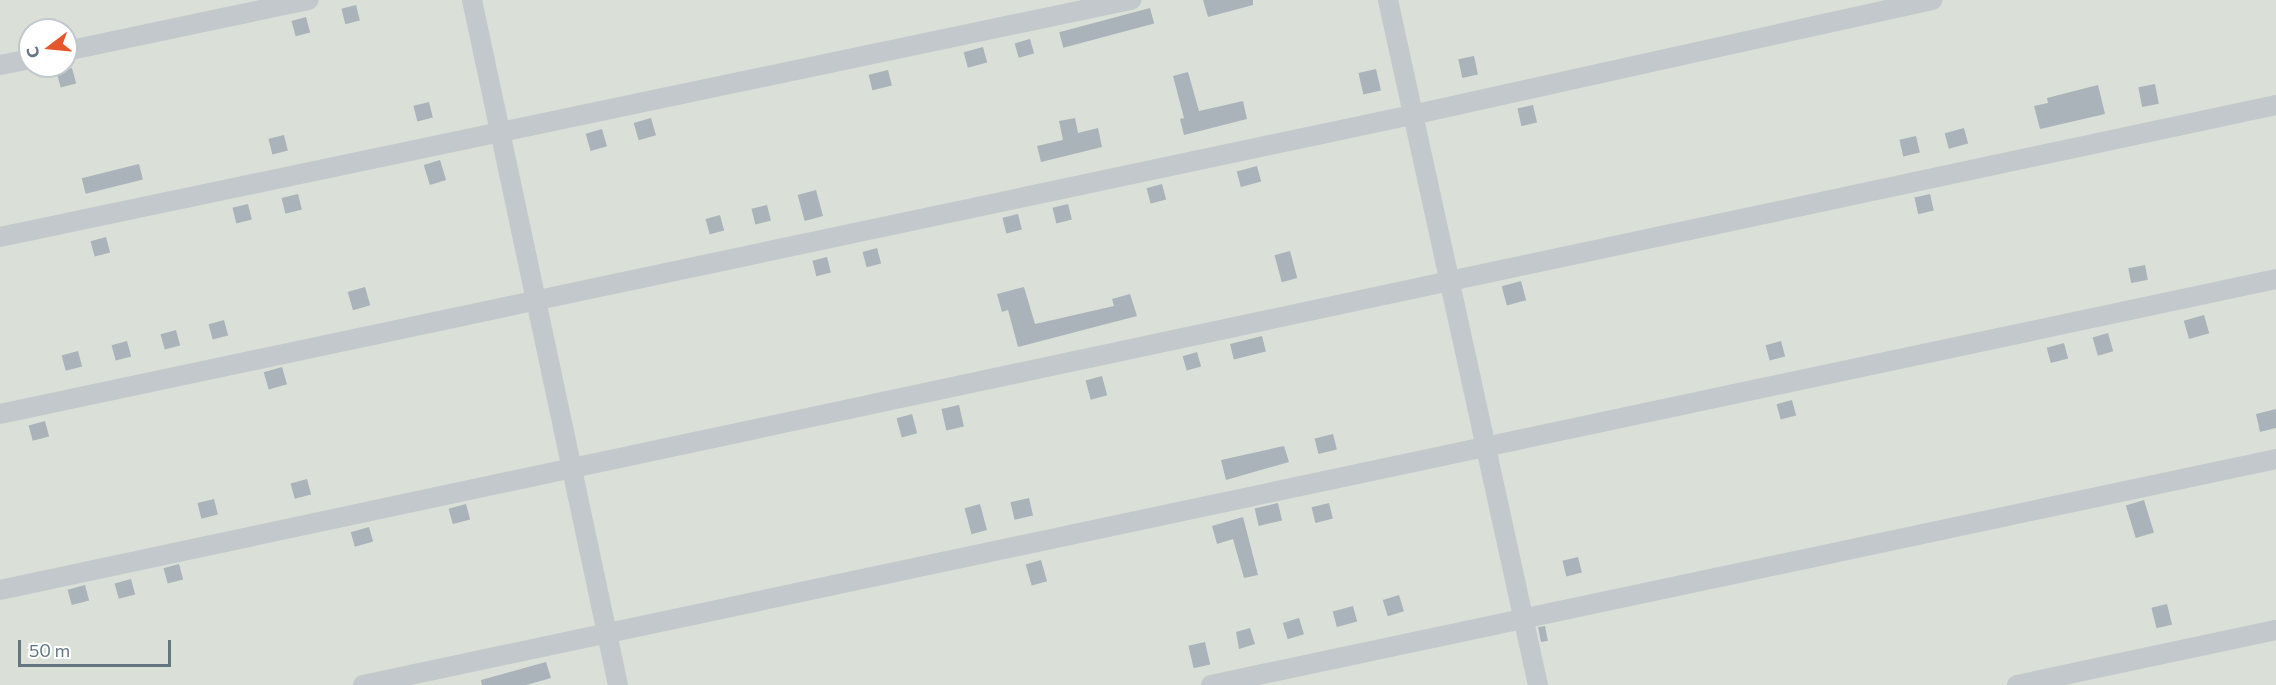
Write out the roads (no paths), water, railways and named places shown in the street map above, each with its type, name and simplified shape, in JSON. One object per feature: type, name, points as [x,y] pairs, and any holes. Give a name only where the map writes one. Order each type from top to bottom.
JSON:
[{"type":"street","points":[[78,48],[309,0]]},
{"type":"street","points":[[472,0],[498,132],[536,298],[570,468],[618,685]]},
{"type":"street","points":[[0,237],[1131,0]]},
{"type":"street","points":[[1388,0],[1447,280],[1487,446],[1538,685]]},
{"type":"street","points":[[0,414],[536,298],[1412,115],[1932,0]]},
{"type":"street","points":[[0,65],[18,61]]},
{"type":"street","points":[[0,590],[2276,105]]},
{"type":"street","points":[[363,685],[2276,279]]},
{"type":"street","points":[[1211,685],[2276,459]]},
{"type":"street","points":[[2017,685],[2276,630]]}]
